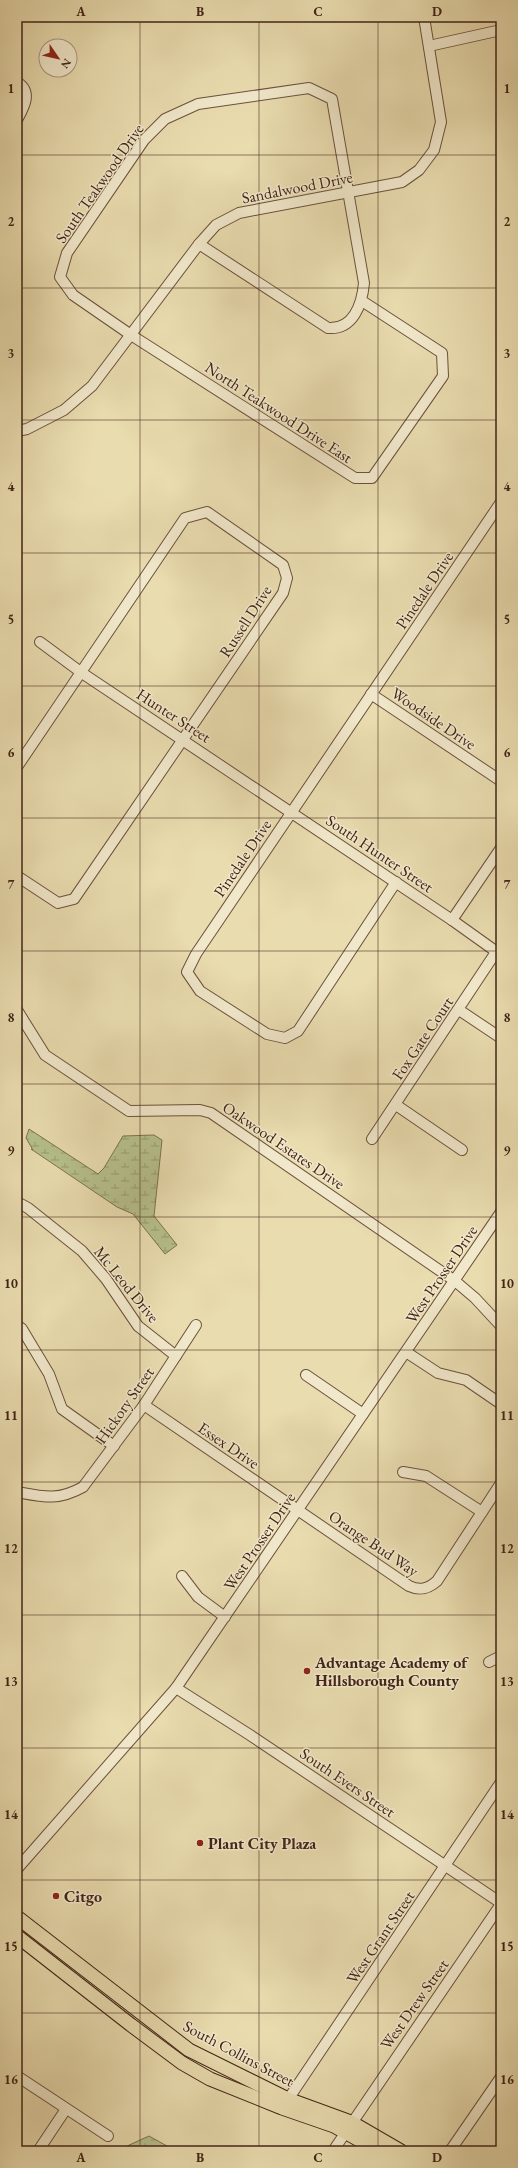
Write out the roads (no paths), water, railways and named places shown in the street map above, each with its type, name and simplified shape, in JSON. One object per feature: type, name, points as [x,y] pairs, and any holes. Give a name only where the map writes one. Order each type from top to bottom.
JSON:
[{"type":"main road","name":"South Collins Street","points":[[18,1925],[87,1972],[189,2050],[285,2104],[348,2126],[401,2151]]},
{"type":"main road","name":"South Collins Street","points":[[17,1936],[131,2026],[182,2062],[210,2079],[245,2087],[278,2098],[285,2104]]},
{"type":"main road","name":"South Collins Street","points":[[348,2126],[379,2151]]},
{"type":"street","name":"Sandalwood Drive","points":[[17,431],[27,429],[64,410],[92,386],[199,244],[216,225],[239,213],[348,194],[402,182],[419,170],[434,150],[440,122],[424,17]]},
{"type":"street","points":[[429,46],[501,30]]},
{"type":"street","points":[[17,82],[23,86],[26,95],[25,106],[17,120]]},
{"type":"street","name":"South Teakwood Drive","points":[[131,335],[73,295],[60,277],[67,252],[144,140],[165,119],[198,104],[309,88],[332,99],[348,194]]},
{"type":"street","points":[[199,244],[328,328],[338,329],[347,325],[362,300],[364,283],[348,194]]},
{"type":"street","name":"North Teakwood Drive East","points":[[131,335],[355,478],[372,478],[443,376],[444,368],[442,353],[362,300]]},
{"type":"street","name":"Pinedale Drive","points":[[396,882],[298,1031],[285,1038],[267,1034],[200,991],[187,972],[196,954],[501,502]]},
{"type":"street","name":"Russell Drive","points":[[17,767],[82,673],[185,518],[207,512],[283,565],[286,578],[283,593],[74,900],[58,903],[17,876]]},
{"type":"street","name":"Hunter Street","points":[[40,642],[82,673],[292,812]]},
{"type":"street","name":"Woodside Drive","points":[[371,694],[501,781]]},
{"type":"street","name":"South Hunter Street","points":[[292,812],[452,920]]},
{"type":"street","points":[[499,954],[452,920],[501,848]]},
{"type":"street","name":"Fox Gate Court","points":[[372,1139],[459,1010],[499,954]]},
{"type":"street","points":[[459,1010],[501,1038]]},
{"type":"street","name":"Oakwood Estates Drive","points":[[17,1011],[45,1055],[129,1111],[200,1110],[211,1113],[455,1281],[475,1298],[501,1326]]},
{"type":"street","points":[[396,1105],[462,1150]]},
{"type":"street","name":"Mc Leod Drive","points":[[17,1202],[28,1208],[82,1251],[106,1279],[138,1326],[176,1356]]},
{"type":"street","name":"West Prosser Drive","points":[[17,1869],[176,1688],[501,1212]]},
{"type":"street","points":[[17,1324],[22,1328],[49,1374],[62,1409],[114,1446]]},
{"type":"street","name":"Hickory Street","points":[[17,1492],[51,1498],[69,1495],[83,1487],[144,1405],[196,1325]]},
{"type":"street","points":[[406,1352],[438,1373],[466,1380],[501,1404]]},
{"type":"street","points":[[306,1375],[363,1414]]},
{"type":"street","name":"Essex Drive","points":[[144,1405],[298,1510]]},
{"type":"street","points":[[403,1472],[426,1476],[482,1512]]},
{"type":"street","name":"Orange Bud Way","points":[[298,1510],[409,1586],[416,1589],[431,1586],[437,1581],[501,1483]]},
{"type":"street","points":[[182,1576],[198,1597],[225,1617]]},
{"type":"street","points":[[489,1662],[501,1656]]},
{"type":"street","name":"South Evers Street","points":[[176,1688],[250,1735],[501,1904]]},
{"type":"street","name":"West Grant Street","points":[[285,2104],[501,1782]]},
{"type":"street","name":"West Drew Street","points":[[333,2151],[348,2126],[501,1904]]},
{"type":"street","points":[[17,2076],[108,2136]]},
{"type":"street","points":[[450,2151],[501,2077]]},
{"type":"street","points":[[38,2151],[66,2109]]},
{"type":"place","name":"Advantage Academy of Hillsborough County","points":[[307,1671]]},
{"type":"place","name":"Plant City Plaza","points":[[200,1843]]},
{"type":"place","name":"Citgo","points":[[56,1896]]}]
